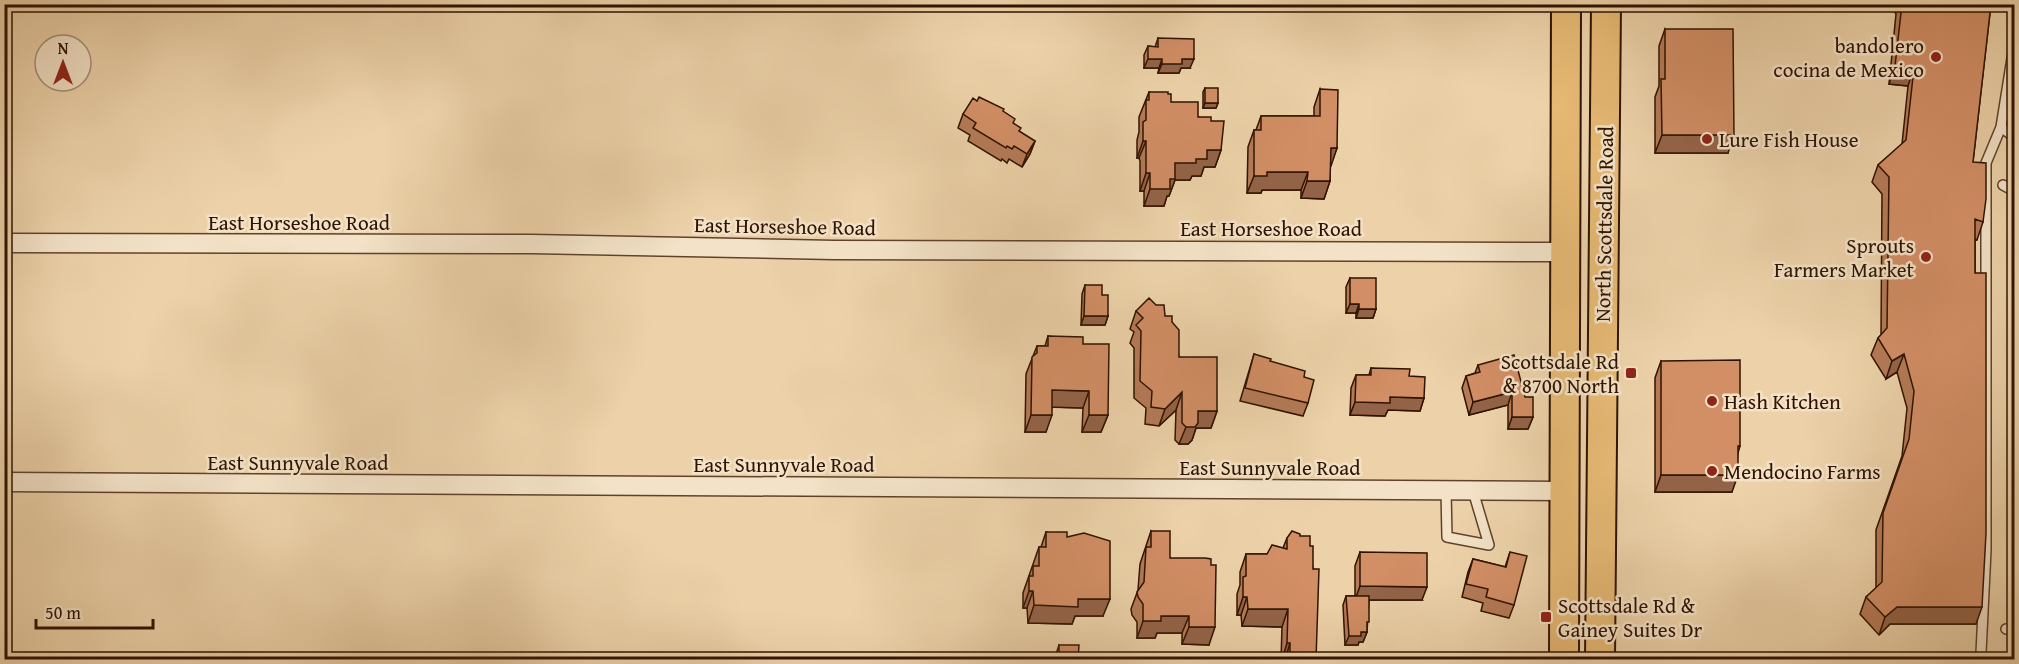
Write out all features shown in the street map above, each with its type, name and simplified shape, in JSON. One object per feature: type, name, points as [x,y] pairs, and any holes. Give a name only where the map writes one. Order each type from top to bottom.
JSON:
[{"type":"main road","name":"North Scottsdale Road","points":[[1564,660],[1566,4]]},
{"type":"main road","name":"North Scottsdale Road","points":[[1600,660],[1606,4]]},
{"type":"main road","points":[[1605,93],[1624,4]]},
{"type":"main road","points":[[1566,94],[1582,167],[1584,236],[1591,253],[1603,265]]},
{"type":"street","name":"East Horseshoe Road","points":[[4,243],[532,244],[834,250],[1565,252]]},
{"type":"street","name":"East Sunnyvale Road","points":[[4,482],[1564,492]]},
{"type":"lane","points":[[1981,653],[1986,550],[1986,163],[2001,127],[2014,46]]},
{"type":"lane","points":[[2001,127],[2014,137]]},
{"type":"lane","points":[[2004,185],[2014,191]]},
{"type":"lane","points":[[1446,491],[1446,537],[1489,545],[1473,491]]},
{"type":"building","points":[[1902,4],[1991,4],[1973,162],[1986,163],[1986,199],[1983,222],[1975,219],[1975,273],[1986,273],[1986,533],[1982,607],[1897,607],[1885,617],[1866,597],[1882,582],[1883,513],[1909,439],[1914,391],[1904,354],[1892,361],[1878,338],[1887,328],[1889,177],[1878,165],[1906,140],[1914,68],[1895,66]]},
{"type":"building","points":[[1665,29],[1733,29],[1734,135],[1662,135],[1661,79],[1665,79]]},
{"type":"building","points":[[1158,38],[1194,39],[1194,59],[1182,59],[1182,64],[1162,64],[1162,59],[1148,59],[1148,46],[1158,47]]},
{"type":"building","points":[[1205,88],[1218,88],[1218,103],[1205,103]]},
{"type":"building","points":[[1320,89],[1338,90],[1337,148],[1331,148],[1330,181],[1307,181],[1308,172],[1267,172],[1267,176],[1254,176],[1254,130],[1261,130],[1261,116],[1320,116]]},
{"type":"building","points":[[1149,92],[1168,92],[1171,94],[1171,102],[1198,102],[1198,117],[1211,117],[1211,121],[1224,121],[1221,150],[1207,150],[1207,159],[1196,159],[1196,163],[1175,163],[1175,179],[1170,179],[1170,189],[1150,189],[1150,173],[1146,173],[1146,141],[1143,141],[1143,122],[1146,120],[1146,100],[1149,100]]},
{"type":"building","points":[[979,97],[1004,109],[1003,111],[1015,119],[1013,123],[1021,128],[1019,131],[1035,141],[1027,154],[1014,146],[1012,149],[1007,146],[1006,148],[973,128],[976,123],[963,114],[973,98],[977,101]]},
{"type":"building","points":[[1350,278],[1376,278],[1376,309],[1359,309],[1359,304],[1350,304]]},
{"type":"building","points":[[1085,285],[1102,285],[1102,295],[1108,295],[1108,316],[1084,316]]},
{"type":"building","points":[[1149,298],[1156,305],[1164,305],[1165,316],[1172,316],[1172,322],[1179,330],[1179,357],[1217,357],[1217,411],[1198,411],[1198,423],[1195,427],[1186,427],[1182,423],[1182,392],[1165,409],[1151,407],[1152,391],[1140,381],[1141,331],[1136,325],[1143,318],[1136,311]]},
{"type":"building","points":[[1048,336],[1083,337],[1083,344],[1109,344],[1108,415],[1089,415],[1089,391],[1052,390],[1052,415],[1031,415],[1032,357],[1037,353],[1037,346],[1048,346]]},
{"type":"building","points":[[1254,354],[1305,371],[1304,377],[1314,380],[1308,403],[1245,388]]},
{"type":"building","points":[[1514,355],[1525,397],[1533,397],[1533,417],[1512,417],[1512,392],[1473,402],[1466,376],[1480,372],[1478,365]]},
{"type":"building","points":[[1740,360],[1738,475],[1661,475],[1661,361]]},
{"type":"building","points":[[1371,368],[1410,369],[1409,376],[1425,377],[1424,398],[1390,397],[1390,403],[1355,402],[1356,375],[1371,375]]},
{"type":"building","points":[[1151,531],[1170,531],[1170,558],[1205,558],[1211,559],[1211,565],[1216,565],[1215,627],[1189,627],[1189,616],[1161,616],[1161,621],[1143,621],[1143,604],[1137,592],[1144,582],[1146,547],[1151,547]]},
{"type":"building","points":[[1292,531],[1300,536],[1310,536],[1310,546],[1313,546],[1313,569],[1319,569],[1316,660],[1290,660],[1290,643],[1287,643],[1288,609],[1248,609],[1247,597],[1243,597],[1246,554],[1267,554],[1272,545],[1287,549],[1287,538]]},
{"type":"building","points":[[1046,532],[1067,532],[1067,537],[1084,533],[1110,541],[1110,599],[1078,599],[1078,607],[1034,605],[1033,591],[1029,591],[1029,576],[1033,576],[1033,566],[1039,566],[1039,547],[1046,547]]},
{"type":"building","points":[[1360,552],[1427,553],[1427,587],[1360,586]]},
{"type":"building","points":[[1510,552],[1527,556],[1514,605],[1486,597],[1488,589],[1466,584],[1473,559],[1506,567]]},
{"type":"building","points":[[1346,596],[1369,596],[1367,632],[1361,632],[1361,636],[1349,636]]},
{"type":"building","points":[[1059,645],[1079,645],[1078,660],[1059,660]]},
{"type":"place","name":"bandolero cocina de Mexico","points":[[1936,57]]},
{"type":"place","name":"Lure Fish House","points":[[1707,139]]},
{"type":"place","name":"Sprouts Farmers Market","points":[[1926,257]]},
{"type":"place","name":"Scottsdale Rd & 8700 North","points":[[1631,373]]},
{"type":"place","name":"Hash Kitchen","points":[[1712,401]]},
{"type":"place","name":"Mendocino Farms","points":[[1712,471]]},
{"type":"place","name":"Scottsdale Rd & Gainey Suites Dr","points":[[1546,617]]}]
